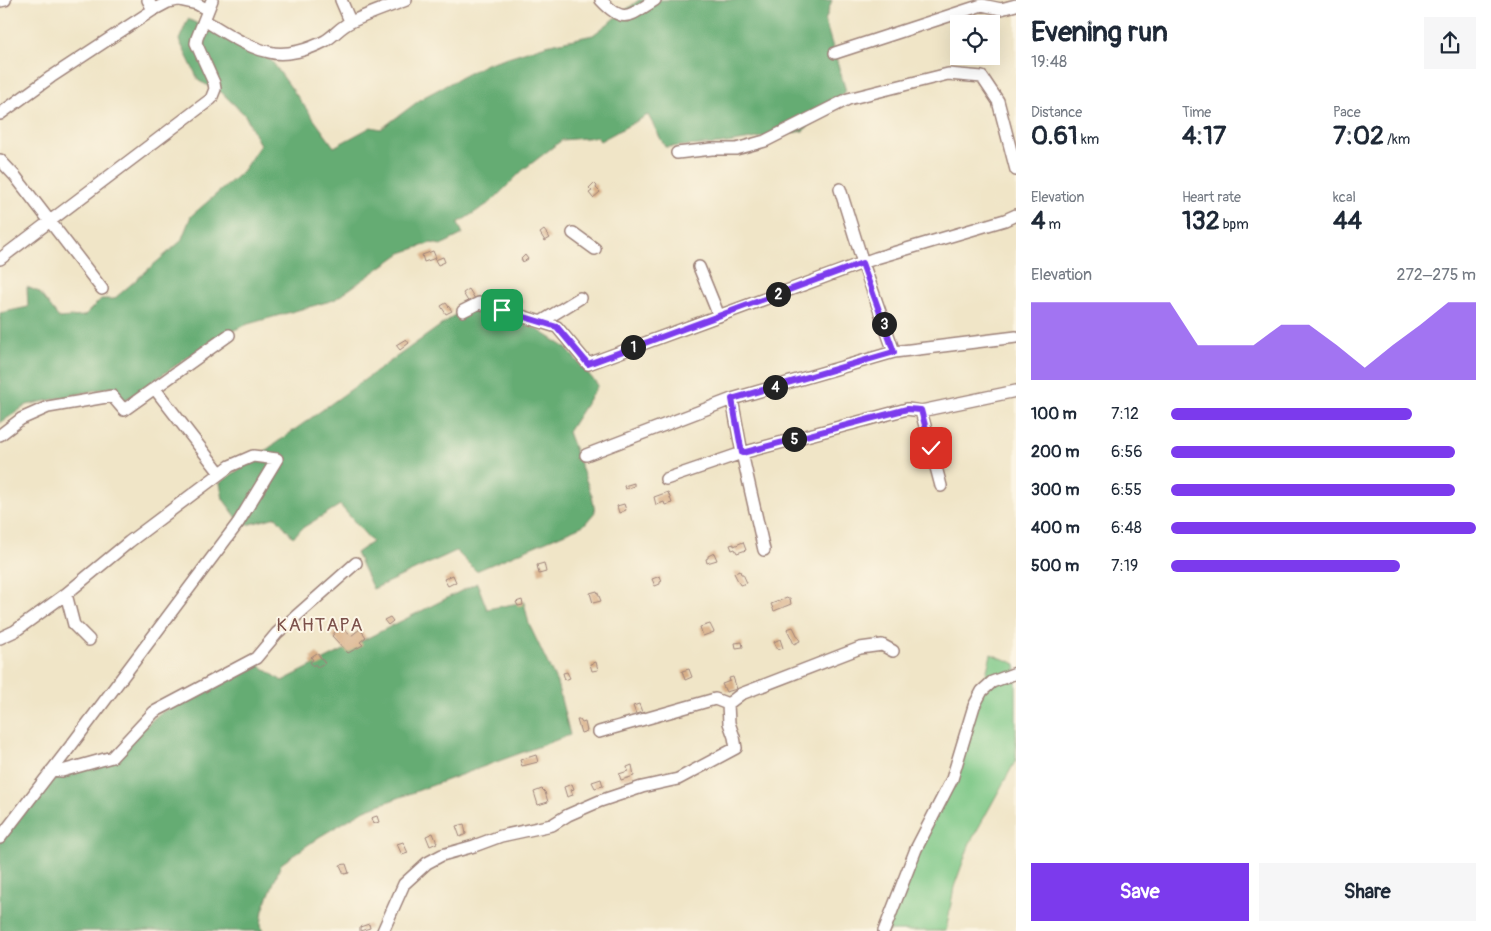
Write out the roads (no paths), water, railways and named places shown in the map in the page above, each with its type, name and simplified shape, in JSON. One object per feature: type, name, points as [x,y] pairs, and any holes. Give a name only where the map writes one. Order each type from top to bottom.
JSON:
[{"type":"street","points":[[0,1],[5,0]]},
{"type":"street","points":[[0,114],[151,5],[178,0],[197,4],[208,10],[236,38],[270,53],[283,54],[296,52],[325,41],[350,21],[406,0]]},
{"type":"street","points":[[341,0],[350,21]]},
{"type":"street","points":[[601,0],[610,10],[623,17],[631,15],[655,0]]},
{"type":"street","points":[[835,53],[982,3],[1001,9],[1016,5]]},
{"type":"street","points":[[0,260],[211,100],[215,89],[214,83],[196,44],[208,10]]},
{"type":"street","points":[[677,153],[736,149],[765,141],[848,99],[948,74],[982,77],[998,101],[1016,170]]},
{"type":"street","points":[[0,160],[15,176],[102,289]]},
{"type":"street","points":[[840,189],[862,263],[894,352]]},
{"type":"street","points":[[463,312],[479,303],[557,327],[588,364],[862,263],[1016,216]]},
{"type":"street","points":[[573,233],[595,249]]},
{"type":"street","points":[[699,267],[719,316]]},
{"type":"street","points":[[541,322],[580,298]]},
{"type":"street","points":[[0,435],[21,419],[48,407],[112,396],[124,410],[229,335]]},
{"type":"street","points":[[586,455],[732,399],[894,352],[1016,337]]},
{"type":"street","points":[[155,389],[220,473]]},
{"type":"street","points":[[666,479],[742,453],[907,409],[921,410],[1016,391]]},
{"type":"street","points":[[732,399],[764,550]]},
{"type":"street","points":[[921,410],[941,486]]},
{"type":"street","points":[[0,638],[15,631],[66,594],[128,542],[230,466],[253,456],[277,459],[238,523],[0,838]]},
{"type":"street","points":[[52,770],[62,771],[112,757],[154,712],[256,658],[277,633],[356,563]]},
{"type":"street","points":[[66,594],[74,625],[89,640]]},
{"type":"street","points":[[728,704],[741,694],[860,648],[882,645],[892,650]]},
{"type":"street","points":[[884,931],[916,849],[952,779],[974,706],[982,690],[992,682],[1016,673]]},
{"type":"street","points":[[600,732],[716,699],[728,704]]},
{"type":"street","points":[[383,931],[404,884],[427,863],[442,855],[501,836],[552,825],[568,815],[600,801],[642,787],[678,779],[736,748],[728,723],[728,704]]},
{"type":"district","name":"КАНТАРА","points":[[320,624]]}]
